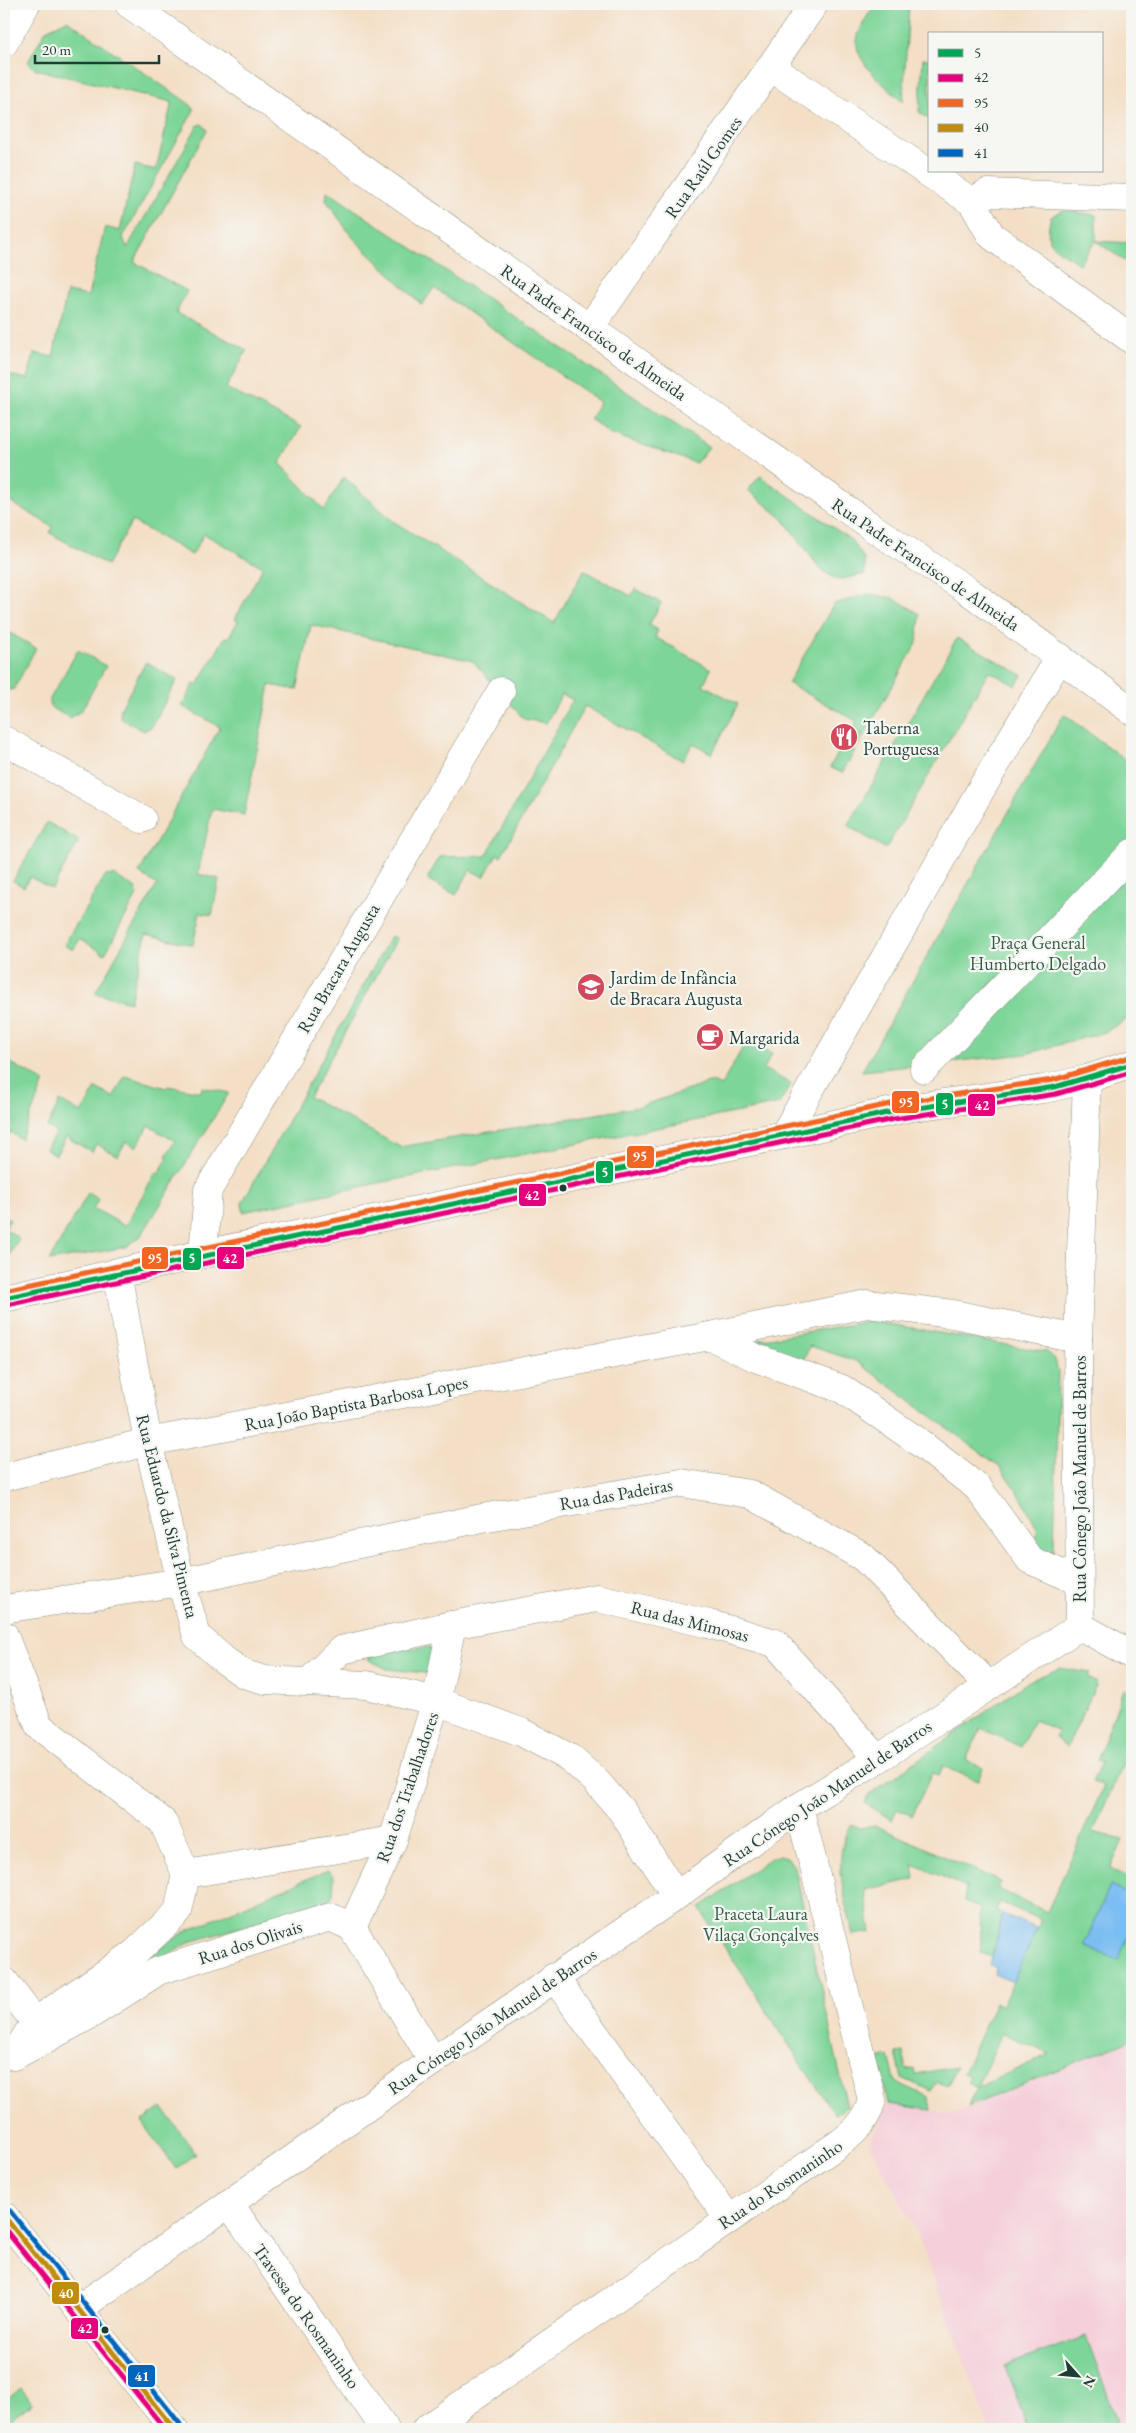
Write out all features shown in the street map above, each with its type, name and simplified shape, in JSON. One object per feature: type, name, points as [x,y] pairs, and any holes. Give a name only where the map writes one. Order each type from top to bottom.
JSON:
[{"type":"street","points":[[4,43],[26,4]]},
{"type":"street","name":"Rua Padre Francisco de Almeida","points":[[129,4],[589,329],[1060,657]]},
{"type":"street","name":"Rua Raúl Gomes","points":[[589,329],[772,68],[814,4]]},
{"type":"street","points":[[772,68],[972,202],[991,235],[1132,340]]},
{"type":"street","points":[[972,202],[987,193],[1132,198]]},
{"type":"street","points":[[784,1135],[980,791],[1060,657],[1132,711]]},
{"type":"street","name":"Rua Bracara Augusta","points":[[203,1254],[208,1190],[501,691]]},
{"type":"street","points":[[4,740],[142,819]]},
{"type":"street","points":[[924,1069],[1132,853]]},
{"type":"street","points":[[4,1298],[117,1272],[907,1108],[1044,1089],[1087,1080],[1132,1064]]},
{"type":"street","name":"Rua Cónego João Manuel de Barros","points":[[78,2309],[554,1977],[676,1896],[800,1807],[878,1759],[1080,1626],[1078,1339],[1087,1080]]},
{"type":"street","name":"Rua Eduardo da Silva Pimenta","points":[[117,1272],[148,1442],[181,1582],[198,1636],[224,1660],[244,1674],[265,1680],[366,1685],[436,1701],[521,1732],[570,1758],[596,1781],[622,1811],[676,1896]]},
{"type":"street","name":"Rua João Baptista Barbosa Lopes","points":[[4,1477],[148,1442],[710,1336],[867,1304],[953,1314],[1078,1339]]},
{"type":"street","points":[[710,1336],[756,1358],[842,1389],[916,1440],[978,1488],[1030,1560],[1079,1582]]},
{"type":"street","name":"Rua das Padeiras","points":[[181,1582],[482,1518],[681,1483],[750,1494],[863,1557],[988,1685]]},
{"type":"street","points":[[4,1609],[181,1582]]},
{"type":"street","name":"Rua das Mimosas","points":[[309,1682],[341,1650],[452,1625],[597,1598],[709,1624],[775,1643],[878,1759]]},
{"type":"street","points":[[436,1701],[452,1625]]},
{"type":"street","points":[[1080,1626],[1132,1655]]},
{"type":"street","points":[[4,1636],[39,1726],[163,1822],[186,1874],[393,1840]]},
{"type":"street","name":"Rua dos Trabalhadores","points":[[352,1926],[393,1840],[436,1701]]},
{"type":"street","name":"Rua do Rosmaninho","points":[[426,2429],[857,2131],[866,2118],[872,2100],[800,1807]]},
{"type":"street","name":"Rua dos Olivais","points":[[9,2059],[35,2022],[135,1953],[178,1912],[186,1874]]},
{"type":"street","name":"Rua dos Olivais","points":[[9,2059],[90,2015],[158,1971],[330,1916],[352,1926]]},
{"type":"street","points":[[352,1926],[433,2061]]},
{"type":"street","points":[[554,1977],[729,2219]]},
{"type":"street","points":[[4,1981],[35,2022]]},
{"type":"street","name":"Travessa do Rosmaninho","points":[[229,2203],[385,2429]]},
{"type":"street","points":[[4,2216],[174,2429]]},
{"type":"shaded area","points":[[1132,2040],[1132,2429],[989,2429],[917,2233],[869,2144],[888,2104],[954,2114]]},
{"type":"green space","points":[[876,4],[909,4],[903,102],[867,67],[858,50],[859,32]]},
{"type":"green space","points":[[67,20],[191,105],[194,110],[123,237],[127,248],[198,125],[202,124],[207,130],[134,262],[187,291],[176,313],[247,350],[226,388],[301,427],[280,463],[324,510],[344,477],[393,521],[554,623],[584,570],[631,596],[636,589],[661,603],[649,625],[658,630],[655,637],[711,669],[703,685],[738,704],[712,754],[693,743],[683,761],[585,706],[501,856],[497,854],[484,877],[470,870],[456,895],[427,879],[440,857],[486,856],[573,700],[562,694],[546,723],[524,719],[473,661],[311,625],[297,690],[270,685],[244,815],[212,809],[198,874],[219,879],[212,915],[200,913],[193,945],[146,934],[130,1002],[95,993],[157,885],[139,873],[220,727],[182,706],[194,684],[197,686],[225,637],[228,638],[238,621],[235,619],[263,567],[204,534],[192,555],[132,521],[107,565],[50,533],[53,527],[4,498],[4,374],[28,379],[34,353],[53,357],[67,292],[88,296],[105,227],[120,231],[135,165],[156,170],[172,102],[35,69],[28,62],[46,30]]},
{"type":"green space","points":[[923,59],[928,59],[928,119],[919,112]]},
{"type":"green space","points":[[327,191],[709,447],[696,463],[611,434],[590,419],[600,402],[434,288],[422,305],[352,237],[326,200]]},
{"type":"green space","points":[[1063,210],[1096,215],[1096,241],[1079,264],[1053,246],[1048,235],[1051,217]]},
{"type":"green space","points":[[1096,241],[1132,243],[1132,266]]},
{"type":"green space","points":[[760,476],[851,540],[864,558],[865,574],[838,580],[821,570],[783,519],[748,490]]},
{"type":"green space","points":[[868,594],[893,598],[920,614],[917,643],[842,773],[830,767],[857,721],[788,683],[834,604]]},
{"type":"green space","points":[[8,632],[36,648],[14,689],[4,691],[4,639]]},
{"type":"green space","points":[[957,638],[1022,675],[1016,686],[989,671],[886,849],[848,826]]},
{"type":"green space","points":[[78,650],[106,666],[81,711],[70,718],[50,707],[50,699]]},
{"type":"green space","points":[[146,662],[177,680],[152,726],[144,731],[120,718],[121,708]]},
{"type":"green space","name":"Praça General Humberto Delgado","points":[[1064,714],[1132,765],[1132,1016],[1105,1032],[1026,1054],[862,1071]]},
{"type":"green space","points":[[47,822],[79,841],[52,889],[30,877],[24,887],[13,881]]},
{"type":"green space","points":[[114,875],[136,889],[137,895],[105,954],[80,939],[73,950],[64,945],[105,876]]},
{"type":"green space","points":[[391,936],[397,939],[309,1097],[400,1147],[638,1107],[712,1082],[721,1086],[747,1040],[772,1054],[764,1069],[791,1084],[779,1104],[374,1184],[243,1212],[242,1203]]},
{"type":"green space","points":[[4,1059],[44,1082],[21,1139],[10,1132],[4,1144]]},
{"type":"green space","points":[[125,1076],[166,1088],[168,1086],[201,1092],[202,1087],[229,1093],[141,1236],[126,1247],[49,1261],[88,1193],[99,1199],[93,1208],[125,1226],[156,1172],[158,1174],[168,1158],[166,1156],[175,1141],[149,1126],[136,1147],[126,1141],[118,1156],[96,1144],[92,1152],[66,1137],[56,1155],[46,1149],[56,1132],[47,1127],[60,1101],[81,1113],[96,1088],[113,1098]]},
{"type":"green space","points":[[4,1216],[10,1220],[5,1229],[19,1238],[4,1266]]},
{"type":"green space","points":[[872,1321],[1047,1352],[1055,1359],[1058,1371],[1054,1552],[1034,1548],[1038,1529],[1021,1497],[999,1466],[856,1361],[810,1346],[802,1363],[745,1342]]},
{"type":"green space","points":[[434,1647],[435,1674],[387,1669],[369,1660],[368,1653],[393,1649]]},
{"type":"green space","points":[[1060,1668],[1090,1673],[1088,1678],[1097,1683],[1067,1747],[1055,1738],[1058,1731],[1034,1720],[1021,1747],[981,1728],[966,1760],[983,1768],[978,1781],[943,1766],[939,1775],[932,1773],[912,1816],[897,1809],[892,1820],[865,1803],[870,1794],[1029,1681]]},
{"type":"green space","points":[[1124,1689],[1132,1694],[1132,1743],[1093,1832],[1123,1840],[1110,1869],[1132,1879],[1132,2039],[968,2107],[977,2088],[967,2083],[970,2077],[963,2074],[995,2002],[1002,2006],[1041,1920],[1000,1902],[996,1910],[1003,1914],[992,1957],[981,1953],[980,1908],[964,1902],[966,1887],[913,1864],[915,1879],[865,1890],[871,1932],[853,1935],[842,1879],[841,1851],[844,1838],[850,1825],[861,1828],[874,1825],[1001,1882],[998,1889],[1047,1912],[1104,1786],[1092,1782],[1102,1762],[1097,1760]],"holes":[[[1002,2033],[1050,2054],[978,2087]]]},
{"type":"green space","name":"Praceta Laura Vilaça Gonçalves","points":[[780,1855],[787,1857],[795,1868],[847,2107],[835,2115],[699,1908],[771,1858]]},
{"type":"green space","points":[[328,1870],[334,1877],[333,1893],[330,1901],[190,1942],[48,2029],[45,2028],[186,1931]]},
{"type":"green space","points":[[903,2052],[906,2070],[914,2069],[915,2074],[956,2067],[948,2086],[937,2082],[931,2091],[902,2078],[896,2053]]},
{"type":"green space","points":[[889,2056],[896,2082],[929,2097],[931,2110],[888,2104],[879,2059]]},
{"type":"green space","points":[[162,2107],[196,2154],[176,2169],[142,2121]]},
{"type":"green space","points":[[1086,2336],[1120,2429],[1028,2429],[1005,2366]]},
{"type":"green space","points":[[21,2388],[32,2403],[4,2425],[4,2402]]},
{"type":"water","points":[[1110,1886],[1132,1896],[1132,1928],[1118,1960],[1084,1946]]},
{"type":"water","points":[[1003,1914],[1037,1929],[1013,1982],[994,1974],[996,1967],[990,1965]]},
{"type":"transit line","name":"95","points":[[4,1290],[891,1104],[1053,1080],[1130,1057]]},
{"type":"transit line","name":"5","points":[[4,1298],[892,1112],[1055,1087],[1132,1064]]},
{"type":"transit line","name":"42","points":[[6,1305],[894,1119],[1056,1094],[1132,1072]]},
{"type":"transit line","name":"41","points":[[10,2211],[180,2424]]},
{"type":"transit line","name":"40","points":[[4,2216],[174,2429]]},
{"type":"transit line","name":"42","points":[[4,2228],[165,2429]]},
{"type":"place","name":"Taberna Portuguesa","points":[[844,737]]},
{"type":"place","name":"Jardim de Infância de Bracara Augusta","points":[[591,987]]},
{"type":"place","name":"Margarida","points":[[710,1037]]}]
